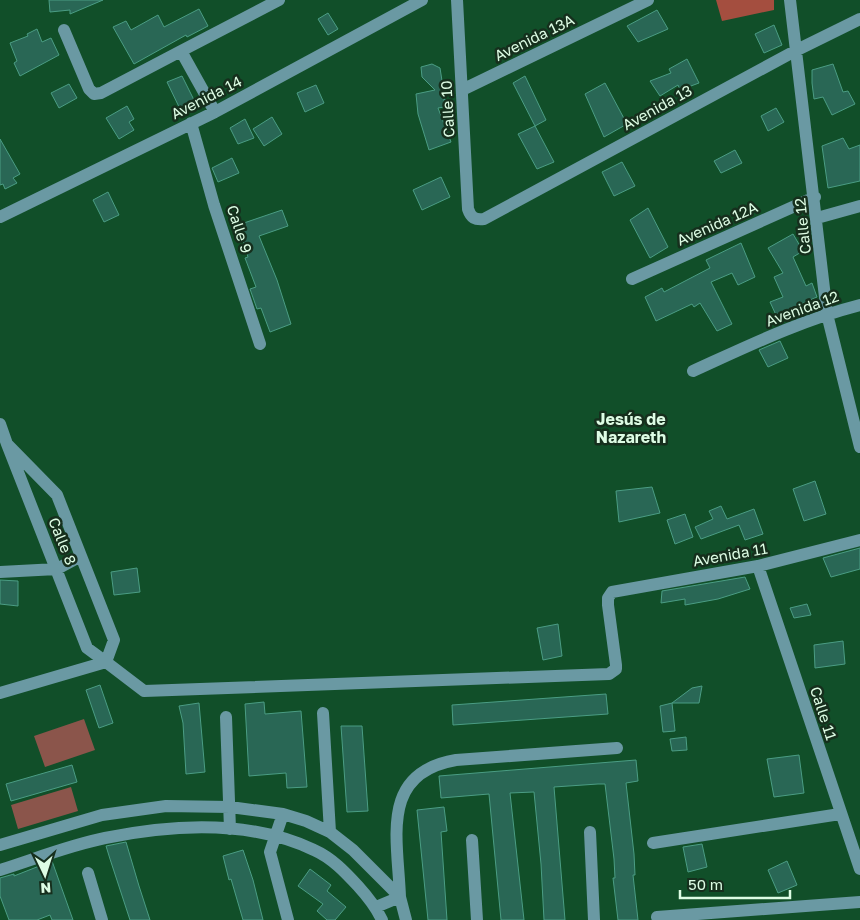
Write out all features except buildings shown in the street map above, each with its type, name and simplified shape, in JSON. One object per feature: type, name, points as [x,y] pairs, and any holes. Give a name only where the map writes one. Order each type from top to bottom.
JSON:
[{"type":"street","points":[[64,30],[89,88],[94,94],[101,93],[279,0]]},
{"type":"street","name":"Avenida 14","points":[[0,217],[215,112],[422,0]]},
{"type":"street","name":"Calle 10","points":[[457,0],[468,210],[470,216]]},
{"type":"street","name":"Avenida 13A","points":[[462,90],[648,0]]},
{"type":"street","name":"Calle 12","points":[[790,0],[828,314],[860,447]]},
{"type":"street","name":"Avenida 13","points":[[470,216],[477,220],[484,220],[795,51],[860,19]]},
{"type":"street","points":[[181,51],[215,112]]},
{"type":"street","name":"Calle 9","points":[[191,123],[214,205],[260,344]]},
{"type":"street","name":"Avenida 12A","points":[[632,279],[815,197]]},
{"type":"street","points":[[817,218],[860,206]]},
{"type":"street","name":"Avenida 12","points":[[693,371],[755,342],[828,314],[860,306]]},
{"type":"street","name":"Calle 8","points":[[0,424],[87,648],[144,691],[609,674],[616,669],[616,665],[608,598]]},
{"type":"street","points":[[0,693],[106,662],[114,640],[57,495],[7,444]]},
{"type":"street","name":"Avenida 11","points":[[608,598],[612,592],[619,589],[758,566],[860,540]]},
{"type":"street","points":[[0,572],[57,569],[81,556]]},
{"type":"street","name":"Calle 11","points":[[758,566],[860,869]]},
{"type":"street","points":[[323,713],[330,832]]},
{"type":"street","points":[[226,717],[230,829]]},
{"type":"street","points":[[406,920],[400,897],[397,811],[406,787],[424,769],[438,763],[456,760],[617,748]]},
{"type":"street","points":[[0,845],[102,816],[166,806],[230,806],[283,814],[306,821],[330,832],[353,850],[400,897]]},
{"type":"street","points":[[166,806],[171,828]]},
{"type":"street","points":[[283,814],[274,836],[270,857],[288,920]]},
{"type":"street","points":[[654,843],[840,814]]},
{"type":"street","points":[[0,870],[104,838],[171,828],[230,829],[274,836],[315,850],[342,868],[376,907],[382,920]]},
{"type":"street","points":[[590,832],[594,920]]},
{"type":"street","points":[[472,840],[477,920]]},
{"type":"street","points":[[88,873],[102,920]]},
{"type":"street","points":[[376,907],[400,897]]},
{"type":"street","points":[[657,916],[860,902]]},
{"type":"street","points":[[283,903],[296,920]]},
{"type":"shaded area","points":[[716,0],[774,0],[774,10],[722,21]]},
{"type":"shaded area","points":[[84,719],[95,750],[45,767],[34,736]]},
{"type":"shaded area","points":[[71,787],[78,811],[18,829],[11,805]]},
{"type":"district","name":"Jesús de Nazareth","points":[[631,428]]}]
